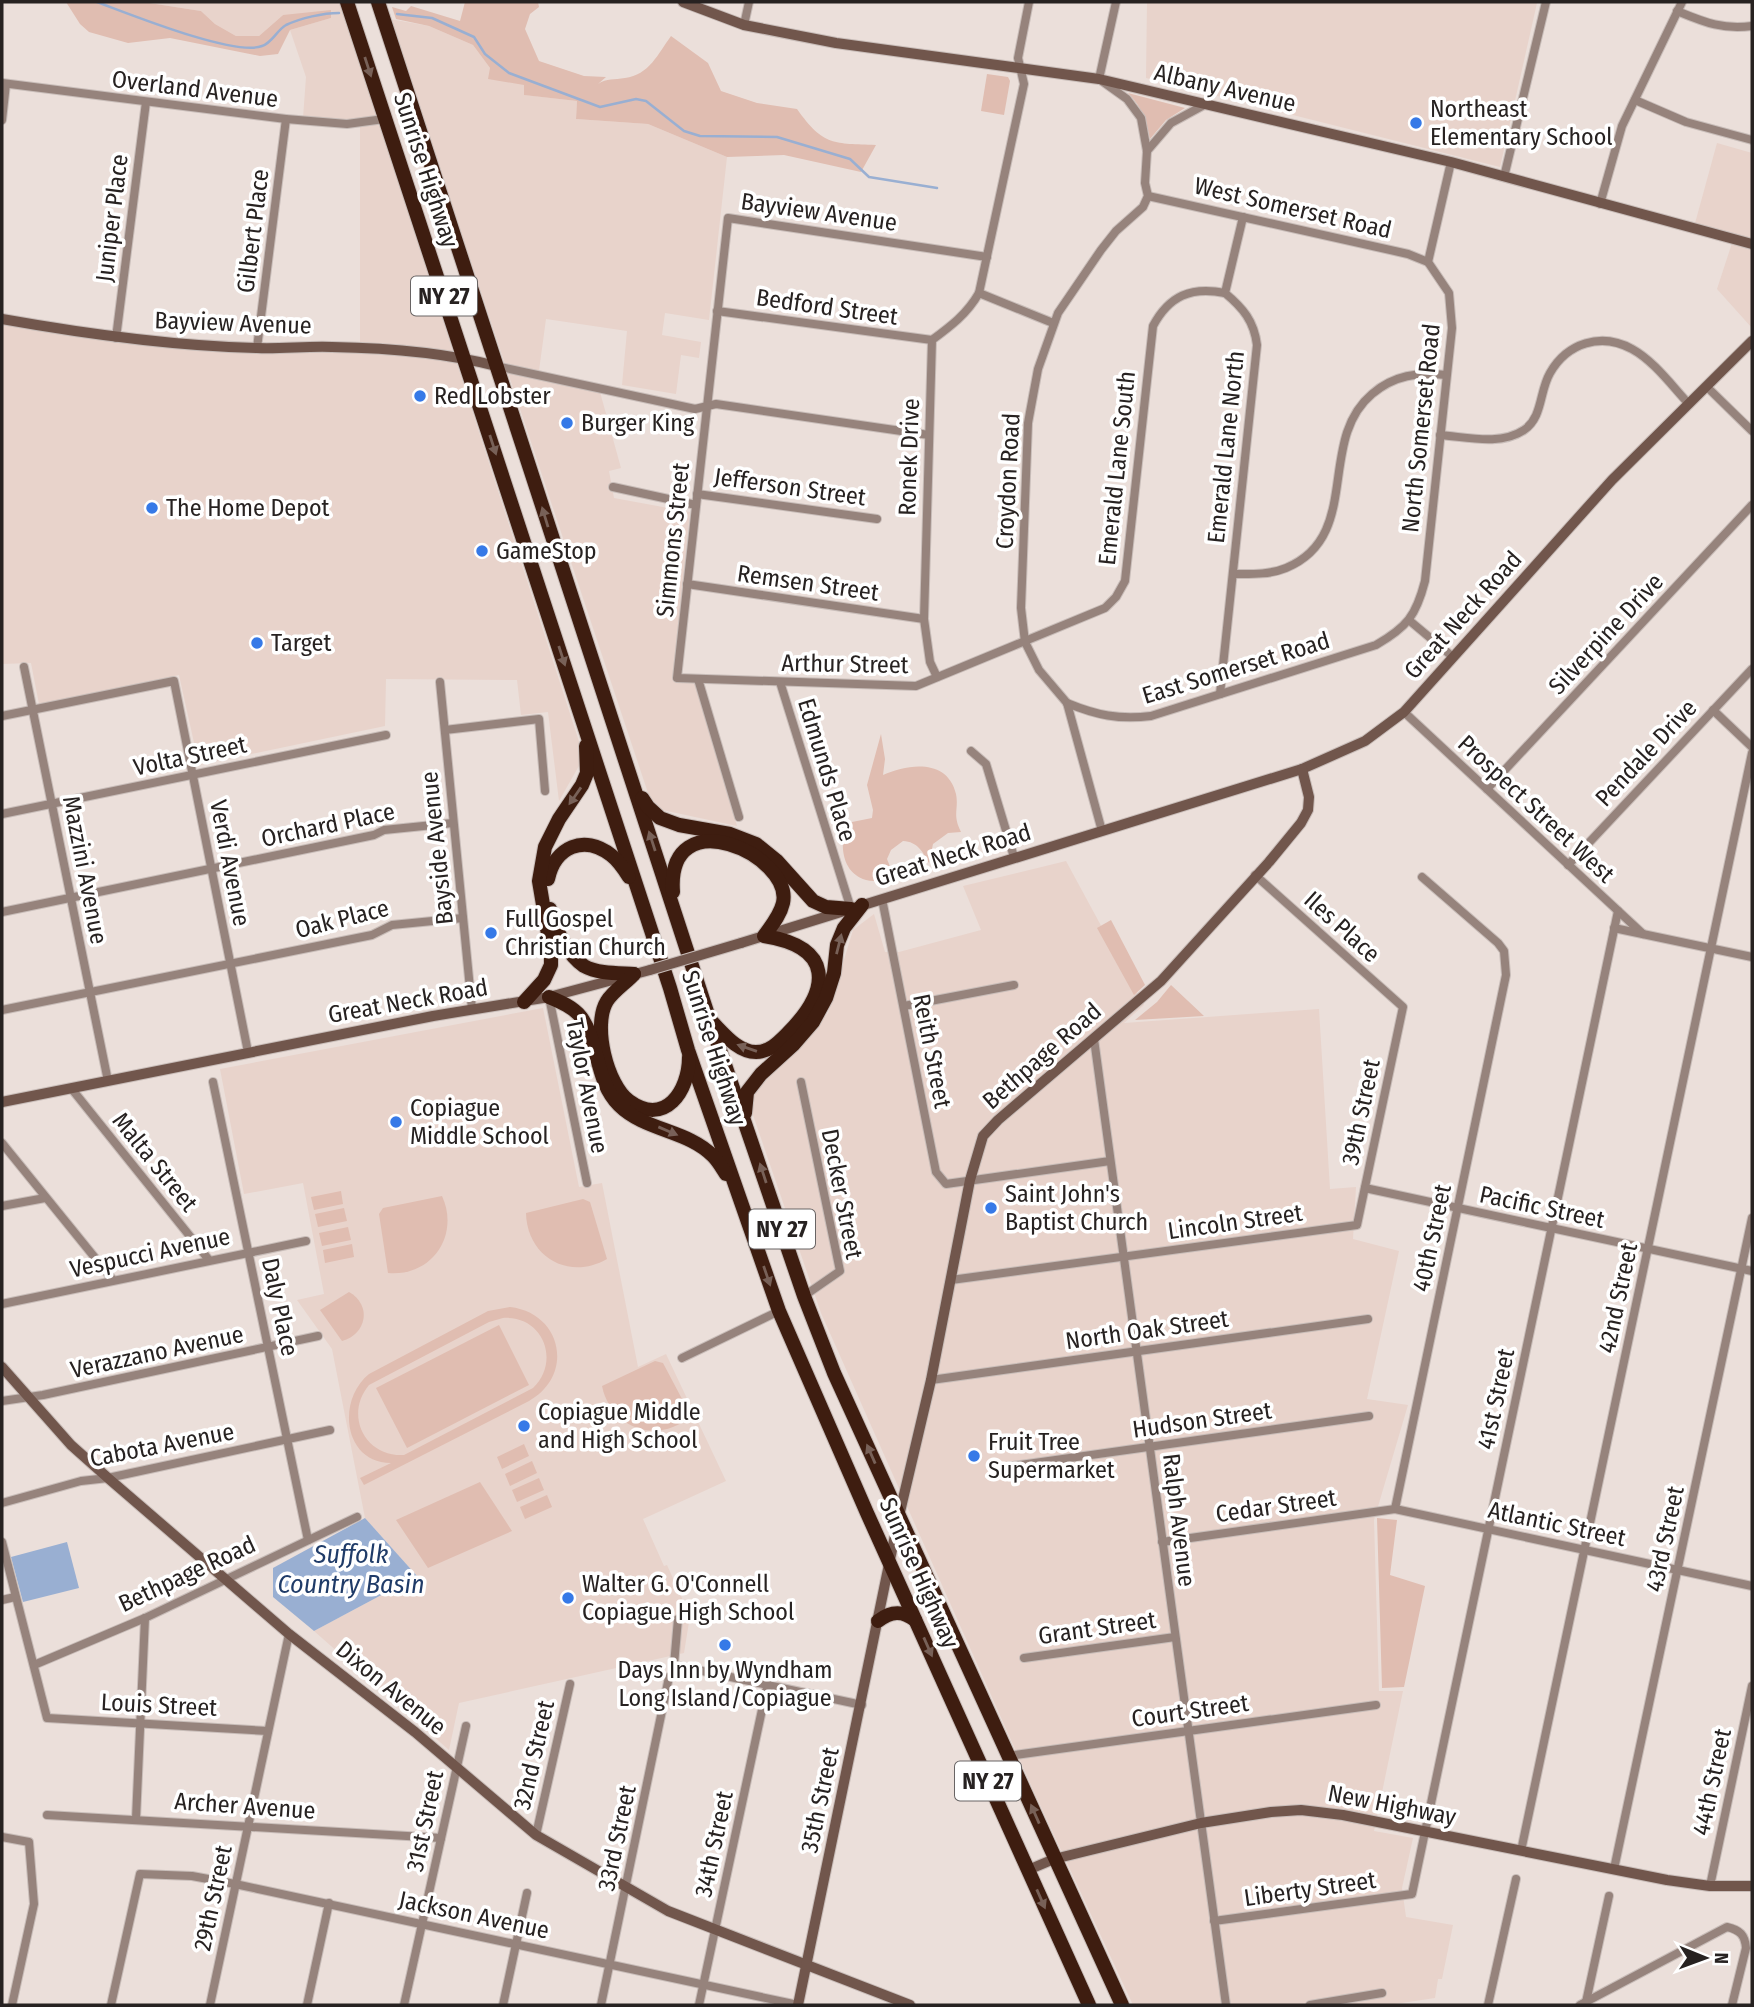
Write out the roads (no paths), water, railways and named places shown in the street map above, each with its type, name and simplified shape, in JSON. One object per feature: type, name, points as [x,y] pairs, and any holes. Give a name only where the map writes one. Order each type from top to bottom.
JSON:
[{"type":"highway","name":"Sunrise Highway","points":[[347,2],[638,889],[688,1050],[779,1311],[1088,2004]]},
{"type":"highway","name":"Sunrise Highway","points":[[378,2],[709,1018],[804,1296],[834,1373],[1122,2005]]},
{"type":"highway","points":[[524,1002],[544,980],[551,965],[539,881],[545,847],[587,773],[586,731]]},
{"type":"highway","points":[[632,781],[648,807],[660,818],[679,825],[730,834],[756,844],[777,861],[813,901],[826,906],[856,907],[837,945],[834,973],[826,998],[813,1022],[794,1044],[761,1074],[747,1092],[745,1113],[748,1128]]},
{"type":"highway","points":[[674,906],[672,881],[676,861],[688,847],[706,842],[726,843],[750,852],[771,870],[781,886],[784,901],[777,918],[764,936],[788,940],[803,948],[815,961],[820,979],[815,995],[802,1019],[773,1048],[757,1052],[743,1049],[727,1038],[709,1018]]},
{"type":"highway","points":[[634,974],[584,966],[567,948],[553,922],[548,900],[551,864],[562,852],[578,845],[596,846],[619,862],[638,889]]},
{"type":"highway","points":[[634,974],[607,1001],[601,1019],[601,1039],[615,1084],[627,1100],[644,1109],[662,1108],[676,1100],[685,1085],[688,1050]]},
{"type":"highway","points":[[549,997],[567,1005],[580,1016],[589,1032],[606,1088],[620,1107],[643,1121],[695,1142],[713,1156],[736,1189]]},
{"type":"highway","points":[[878,1621],[896,1612],[915,1620]]},
{"type":"main road","name":"Albany Avenue","points":[[683,2],[744,25],[872,50],[1100,79],[1451,162],[1752,244]]},
{"type":"main road","name":"Bayview Avenue","points":[[2,319],[116,338],[257,348],[331,347],[464,358],[496,366]]},
{"type":"main road","name":"Great Neck Road","points":[[2,1102],[472,1009],[549,997],[741,943],[1302,769],[1366,741],[1404,712],[1612,480],[1708,388],[1752,341]]},
{"type":"main road","name":"Bethpage Road","points":[[890,1562],[931,1380],[970,1180],[983,1136],[998,1120],[1161,981],[1269,862],[1301,823],[1308,810],[1310,797],[1302,769]]},
{"type":"main road","name":"Dixon Avenue","points":[[2,1367],[71,1445],[225,1581],[415,1732],[536,1835],[668,1911],[910,2005]]},
{"type":"main road","name":"35th Street","points":[[798,2005],[890,1562]]},
{"type":"main road","name":"New Highway","points":[[1028,1870],[1054,1859],[1201,1823],[1301,1810],[1343,1815],[1710,1886],[1752,1886]]},
{"type":"street","points":[[744,25],[749,2]]},
{"type":"street","points":[[932,340],[956,323],[979,293],[1024,84],[1018,58],[1030,2]]},
{"type":"street","points":[[1116,2],[1100,79],[1127,99],[1141,118],[1147,151],[1145,183],[1148,196]]},
{"type":"street","points":[[1504,177],[1546,2]]},
{"type":"street","points":[[1600,204],[1622,126],[1682,2]]},
{"type":"street","points":[[1677,11],[1711,25],[1734,28],[1752,26]]},
{"type":"street","name":"Overland Avenue","points":[[4,83],[286,119],[347,124],[384,119]]},
{"type":"street","points":[[2,120],[4,83]]},
{"type":"street","points":[[1635,100],[1686,122],[1752,140]]},
{"type":"street","name":"Juniper Place","points":[[116,338],[146,102]]},
{"type":"street","points":[[1147,151],[1171,123],[1204,105]]},
{"type":"street","name":"Gilbert Place","points":[[257,348],[286,119]]},
{"type":"street","points":[[1428,262],[1451,162]]},
{"type":"street","name":"West Somerset Road","points":[[1148,196],[1408,254],[1428,262]]},
{"type":"street","name":"Croydon Road","points":[[1102,831],[1067,703],[1039,670],[1025,642],[1021,608],[1028,423],[1038,369],[1053,323],[1101,250],[1116,231],[1143,207],[1148,196]]},
{"type":"street","points":[[1225,293],[1242,217]]},
{"type":"street","name":"Bayview Avenue","points":[[707,406],[728,218],[987,257]]},
{"type":"street","name":"North Somerset Road","points":[[1410,621],[1419,604],[1425,581],[1453,311],[1449,293],[1428,262]]},
{"type":"street","name":"Emerald Lane South","points":[[1025,642],[1090,616],[1105,608],[1116,597],[1125,581],[1128,561],[1153,326],[1161,311],[1186,294],[1212,291],[1225,293]]},
{"type":"street","points":[[979,293],[1053,323]]},
{"type":"street","name":"Emerald Lane North","points":[[1220,694],[1257,345],[1255,329],[1248,317],[1225,293]]},
{"type":"street","name":"Bedford Street","points":[[717,311],[932,340]]},
{"type":"street","name":"Ronek Drive","points":[[932,340],[923,619],[930,662],[937,677]]},
{"type":"street","points":[[1440,435],[1496,439],[1511,437],[1525,430],[1534,421],[1549,373],[1559,360],[1572,348],[1598,340],[1613,341],[1633,349],[1689,404]]},
{"type":"street","points":[[496,366],[695,410],[716,404],[929,435]]},
{"type":"street","points":[[1233,574],[1260,574],[1285,569],[1311,551],[1322,537],[1336,505],[1340,456],[1348,426],[1367,398],[1397,377],[1428,373],[1447,375]]},
{"type":"street","points":[[1708,388],[1752,431]]},
{"type":"street","name":"Simmons Street","points":[[677,678],[707,406]]},
{"type":"street","points":[[613,487],[696,505]]},
{"type":"street","name":"Jefferson Street","points":[[697,494],[877,519]]},
{"type":"street","name":"Silverpine Drive","points":[[1487,789],[1752,505]]},
{"type":"street","name":"Remsen Street","points":[[687,584],[923,619]]},
{"type":"street","points":[[1410,621],[1453,657]]},
{"type":"street","name":"East Somerset Road","points":[[1067,703],[1093,714],[1113,718],[1151,716],[1376,645],[1410,621]]},
{"type":"street","name":"Arthur Street","points":[[677,678],[916,686],[1025,642]]},
{"type":"street","name":"Mazzini Avenue","points":[[24,667],[108,1081]]},
{"type":"street","name":"Pendale Drive","points":[[1568,865],[1752,669]]},
{"type":"street","points":[[698,679],[739,817]]},
{"type":"street","name":"Verdi Avenue","points":[[33,709],[174,681],[248,1052]]},
{"type":"street","name":"Bayside Avenue","points":[[440,682],[472,1009]]},
{"type":"street","name":"Edmunds Place","points":[[780,682],[856,907]]},
{"type":"street","points":[[2,716],[33,709]]},
{"type":"street","points":[[1713,710],[1752,747]]},
{"type":"street","name":"Prospect Street West","points":[[1404,712],[1643,934]]},
{"type":"street","points":[[444,730],[539,719],[545,791]]},
{"type":"street","name":"Volta Street","points":[[2,814],[386,735]]},
{"type":"street","points":[[971,751],[986,764],[1014,857]]},
{"type":"street","name":"42nd Street","points":[[1521,1851],[1752,753]]},
{"type":"street","name":"Orchard Place","points":[[2,912],[374,835],[384,830],[453,823]]},
{"type":"street","name":"Iles Place","points":[[1255,875],[1403,1007]]},
{"type":"street","name":"40th Street","points":[[1395,1509],[1506,975],[1504,951],[1498,943],[1422,877]]},
{"type":"street","name":"Reith Street","points":[[882,899],[936,1172],[946,1184],[970,1180]]},
{"type":"street","name":"41st Street","points":[[1412,1894],[1618,911]]},
{"type":"street","name":"Oak Place","points":[[2,1010],[372,935],[392,925],[463,918]]},
{"type":"street","points":[[1614,928],[1752,957]]},
{"type":"street","points":[[904,1006],[1014,985]]},
{"type":"street","name":"Taylor Avenue","points":[[549,997],[587,1183]]},
{"type":"street","name":"39th Street","points":[[1357,1225],[1403,1007]]},
{"type":"street","name":"Ralph Avenue","points":[[1094,1039],[1226,2005]]},
{"type":"street","name":"Daly Place","points":[[213,1082],[308,1540]]},
{"type":"street","name":"Decker Street","points":[[801,1082],[840,1271],[804,1296]]},
{"type":"street","name":"Malta Street","points":[[71,1088],[209,1260]]},
{"type":"street","points":[[2,1143],[113,1280]]},
{"type":"street","points":[[970,1180],[1110,1161]]},
{"type":"street","name":"Pacific Street","points":[[1365,1188],[1752,1271]]},
{"type":"street","points":[[2,1206],[45,1198]]},
{"type":"street","name":"43rd Street","points":[[1614,1869],[1752,1218]]},
{"type":"street","name":"Lincoln Street","points":[[951,1280],[1357,1225]]},
{"type":"street","name":"Vespucci Avenue","points":[[2,1304],[306,1241]]},
{"type":"street","points":[[682,1358],[779,1311]]},
{"type":"street","name":"North Oak Street","points":[[931,1380],[1368,1319]]},
{"type":"street","name":"Verazzano Avenue","points":[[2,1401],[269,1349],[318,1336]]},
{"type":"street","name":"Hudson Street","points":[[998,1468],[1369,1416]]},
{"type":"street","name":"Cabota Avenue","points":[[2,1503],[81,1481],[108,1478],[330,1430]]},
{"type":"street","name":"Atlantic Street","points":[[1395,1509],[1752,1586]]},
{"type":"street","name":"Cedar Street","points":[[1162,1542],[1395,1509]]},
{"type":"street","name":"Bethpage Road","points":[[34,1665],[145,1618],[357,1517]]},
{"type":"street","points":[[2,1542],[34,1665]]},
{"type":"street","points":[[2,1600],[15,1597]]},
{"type":"street","points":[[136,1819],[145,1618]]},
{"type":"street","points":[[678,1619],[674,1665],[862,1705]]},
{"type":"street","name":"29th Street","points":[[209,2005],[289,1634]]},
{"type":"street","name":"Grant Street","points":[[1024,1658],[1175,1637]]},
{"type":"street","name":"Louis Street","points":[[34,1665],[47,1718],[268,1731]]},
{"type":"street","name":"33rd Street","points":[[601,2005],[669,1677]]},
{"type":"street","name":"32nd Street","points":[[536,1835],[570,1684]]},
{"type":"street","name":"44th Street","points":[[1710,1886],[1752,1686]]},
{"type":"street","name":"34th Street","points":[[699,2005],[766,1691]]},
{"type":"street","name":"Court Street","points":[[1008,1756],[1376,1705]]},
{"type":"street","name":"31st Street","points":[[404,2005],[466,1727]]},
{"type":"street","name":"Archer Avenue","points":[[47,1815],[441,1838]]},
{"type":"street","points":[[2,1837],[29,1842],[34,1904],[12,2005]]},
{"type":"street","name":"Jackson Avenue","points":[[111,2005],[140,1874],[192,1876],[235,1884],[798,2005]]},
{"type":"street","points":[[1488,2005],[1516,1879]]},
{"type":"street","points":[[503,2005],[527,1893]]},
{"type":"street","name":"Liberty Street","points":[[1214,1921],[1412,1894]]},
{"type":"street","points":[[1583,2004],[1609,1896]]},
{"type":"street","points":[[307,2005],[329,1903]]},
{"type":"street","points":[[1583,2004],[1727,1927],[1741,1933],[1745,1938],[1746,1948],[1732,2005]]},
{"type":"street","points":[[1310,2005],[1382,1993]]},
{"type":"water","name":"Suffolk Country Basin","points":[[365,1518],[417,1576],[314,1631],[273,1597],[273,1568]]},
{"type":"water","points":[[67,1542],[79,1588],[23,1602],[11,1557]]},
{"type":"waterway","points":[[97,2],[206,40],[248,48],[266,44],[292,22],[339,13]]},
{"type":"waterway","points":[[397,14],[432,18],[474,37],[485,54],[509,73],[600,107],[636,99],[646,101],[684,131],[700,136],[777,137],[850,159],[869,177],[937,188]]},
{"type":"place","name":"Northeast Elementary School","points":[[1416,123]]},
{"type":"place","name":"Red Lobster","points":[[420,396]]},
{"type":"place","name":"Burger King","points":[[567,423]]},
{"type":"place","name":"The Home Depot","points":[[152,508]]},
{"type":"place","name":"GameStop","points":[[482,551]]},
{"type":"place","name":"Target","points":[[257,643]]},
{"type":"place","name":"Full Gospel Christian Church","points":[[491,933]]},
{"type":"place","name":"Copiague Middle School","points":[[396,1122]]},
{"type":"place","name":"Saint John's Baptist Church","points":[[991,1208]]},
{"type":"place","name":"Copiague Middle and High School","points":[[524,1426]]},
{"type":"place","name":"Fruit Tree Supermarket","points":[[974,1456]]},
{"type":"place","name":"Walter G. O'Connell Copiague High School","points":[[568,1598]]},
{"type":"place","name":"Days Inn by Wyndham Long Island/Copiague","points":[[725,1645]]}]
